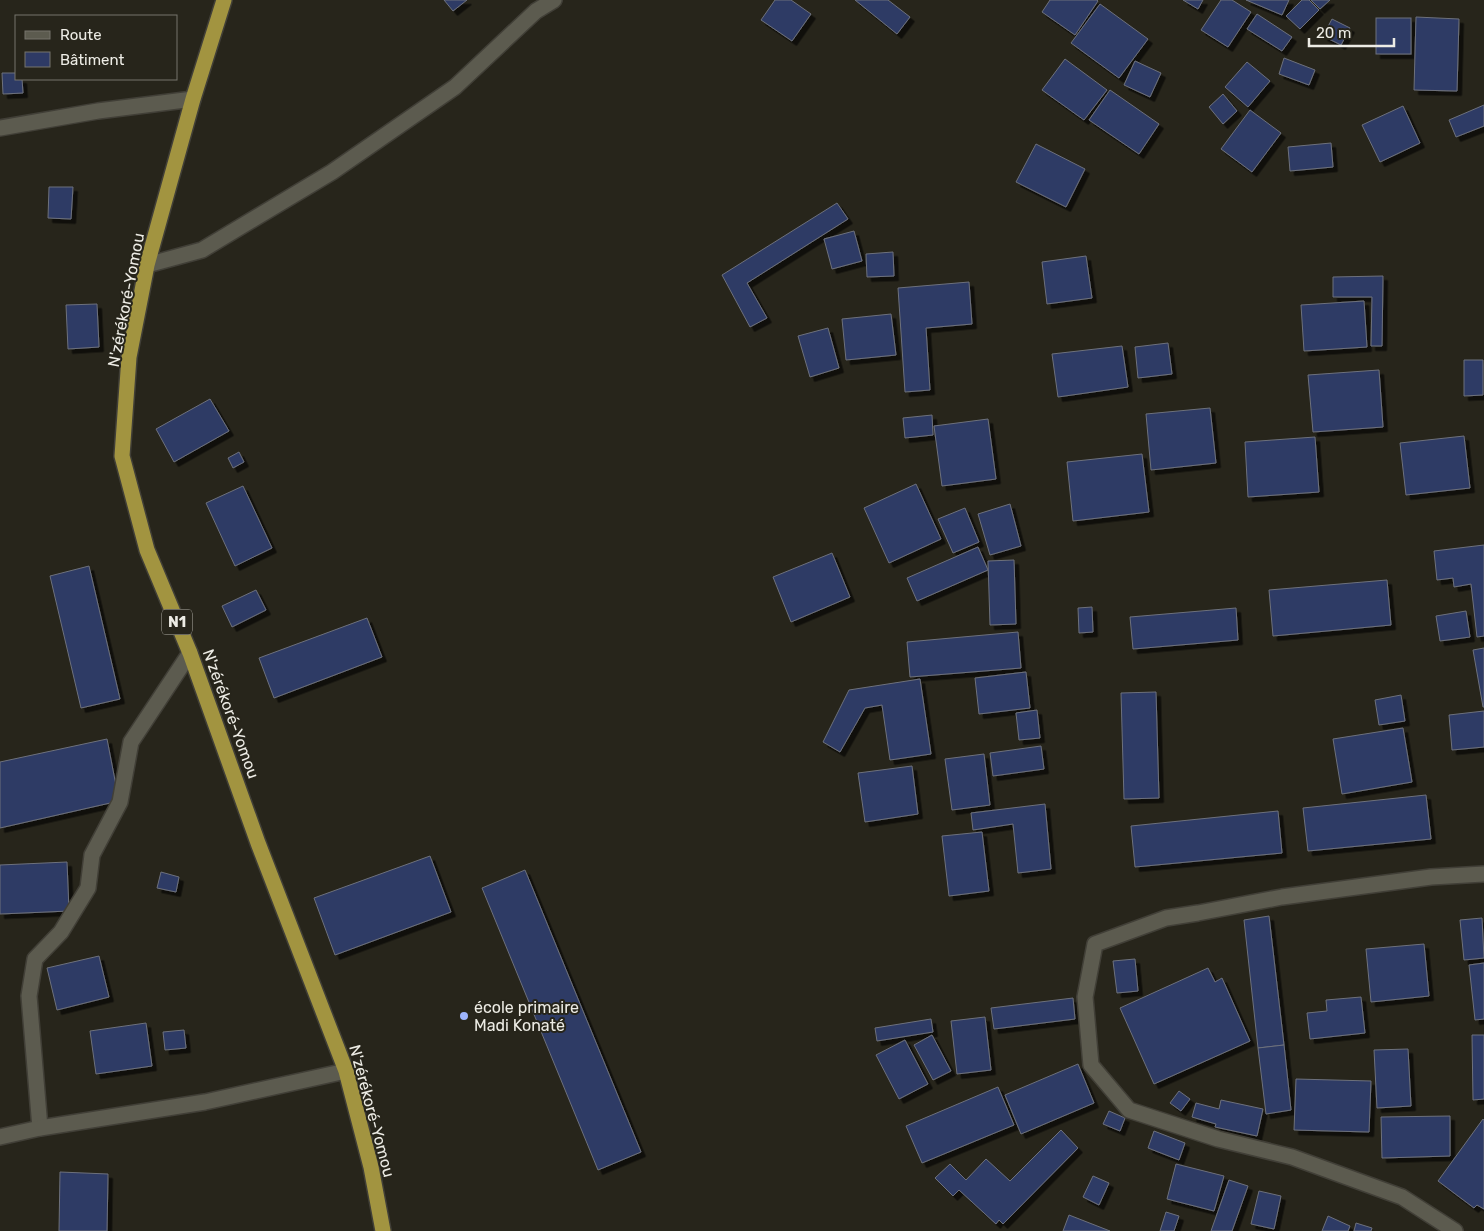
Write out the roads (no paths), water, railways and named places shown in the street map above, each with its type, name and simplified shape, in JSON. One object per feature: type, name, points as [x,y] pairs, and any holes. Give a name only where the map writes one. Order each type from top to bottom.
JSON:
[{"type":"highway","name":"N'zérékoré-Yomou","points":[[224,0],[193,99],[147,265],[129,357],[122,456],[147,550],[190,653],[258,843],[346,1071],[371,1166],[383,1231]]},
{"type":"street","points":[[147,265],[202,250],[332,172],[455,88],[536,11],[554,0]]},
{"type":"street","points":[[0,128],[98,111],[193,99]]},
{"type":"street","points":[[40,1128],[29,996],[35,959],[61,932],[88,888],[92,855],[120,802],[131,742],[190,653]]},
{"type":"street","points":[[1455,1231],[1402,1197],[1292,1157],[1218,1139],[1129,1110],[1091,1064],[1085,997],[1095,944],[1166,918],[1282,897],[1432,877],[1484,874]]},
{"type":"street","points":[[0,1137],[40,1128],[205,1102],[346,1071]]},
{"type":"place","name":"école primaire Madi Konaté","points":[[464,1016]]}]
